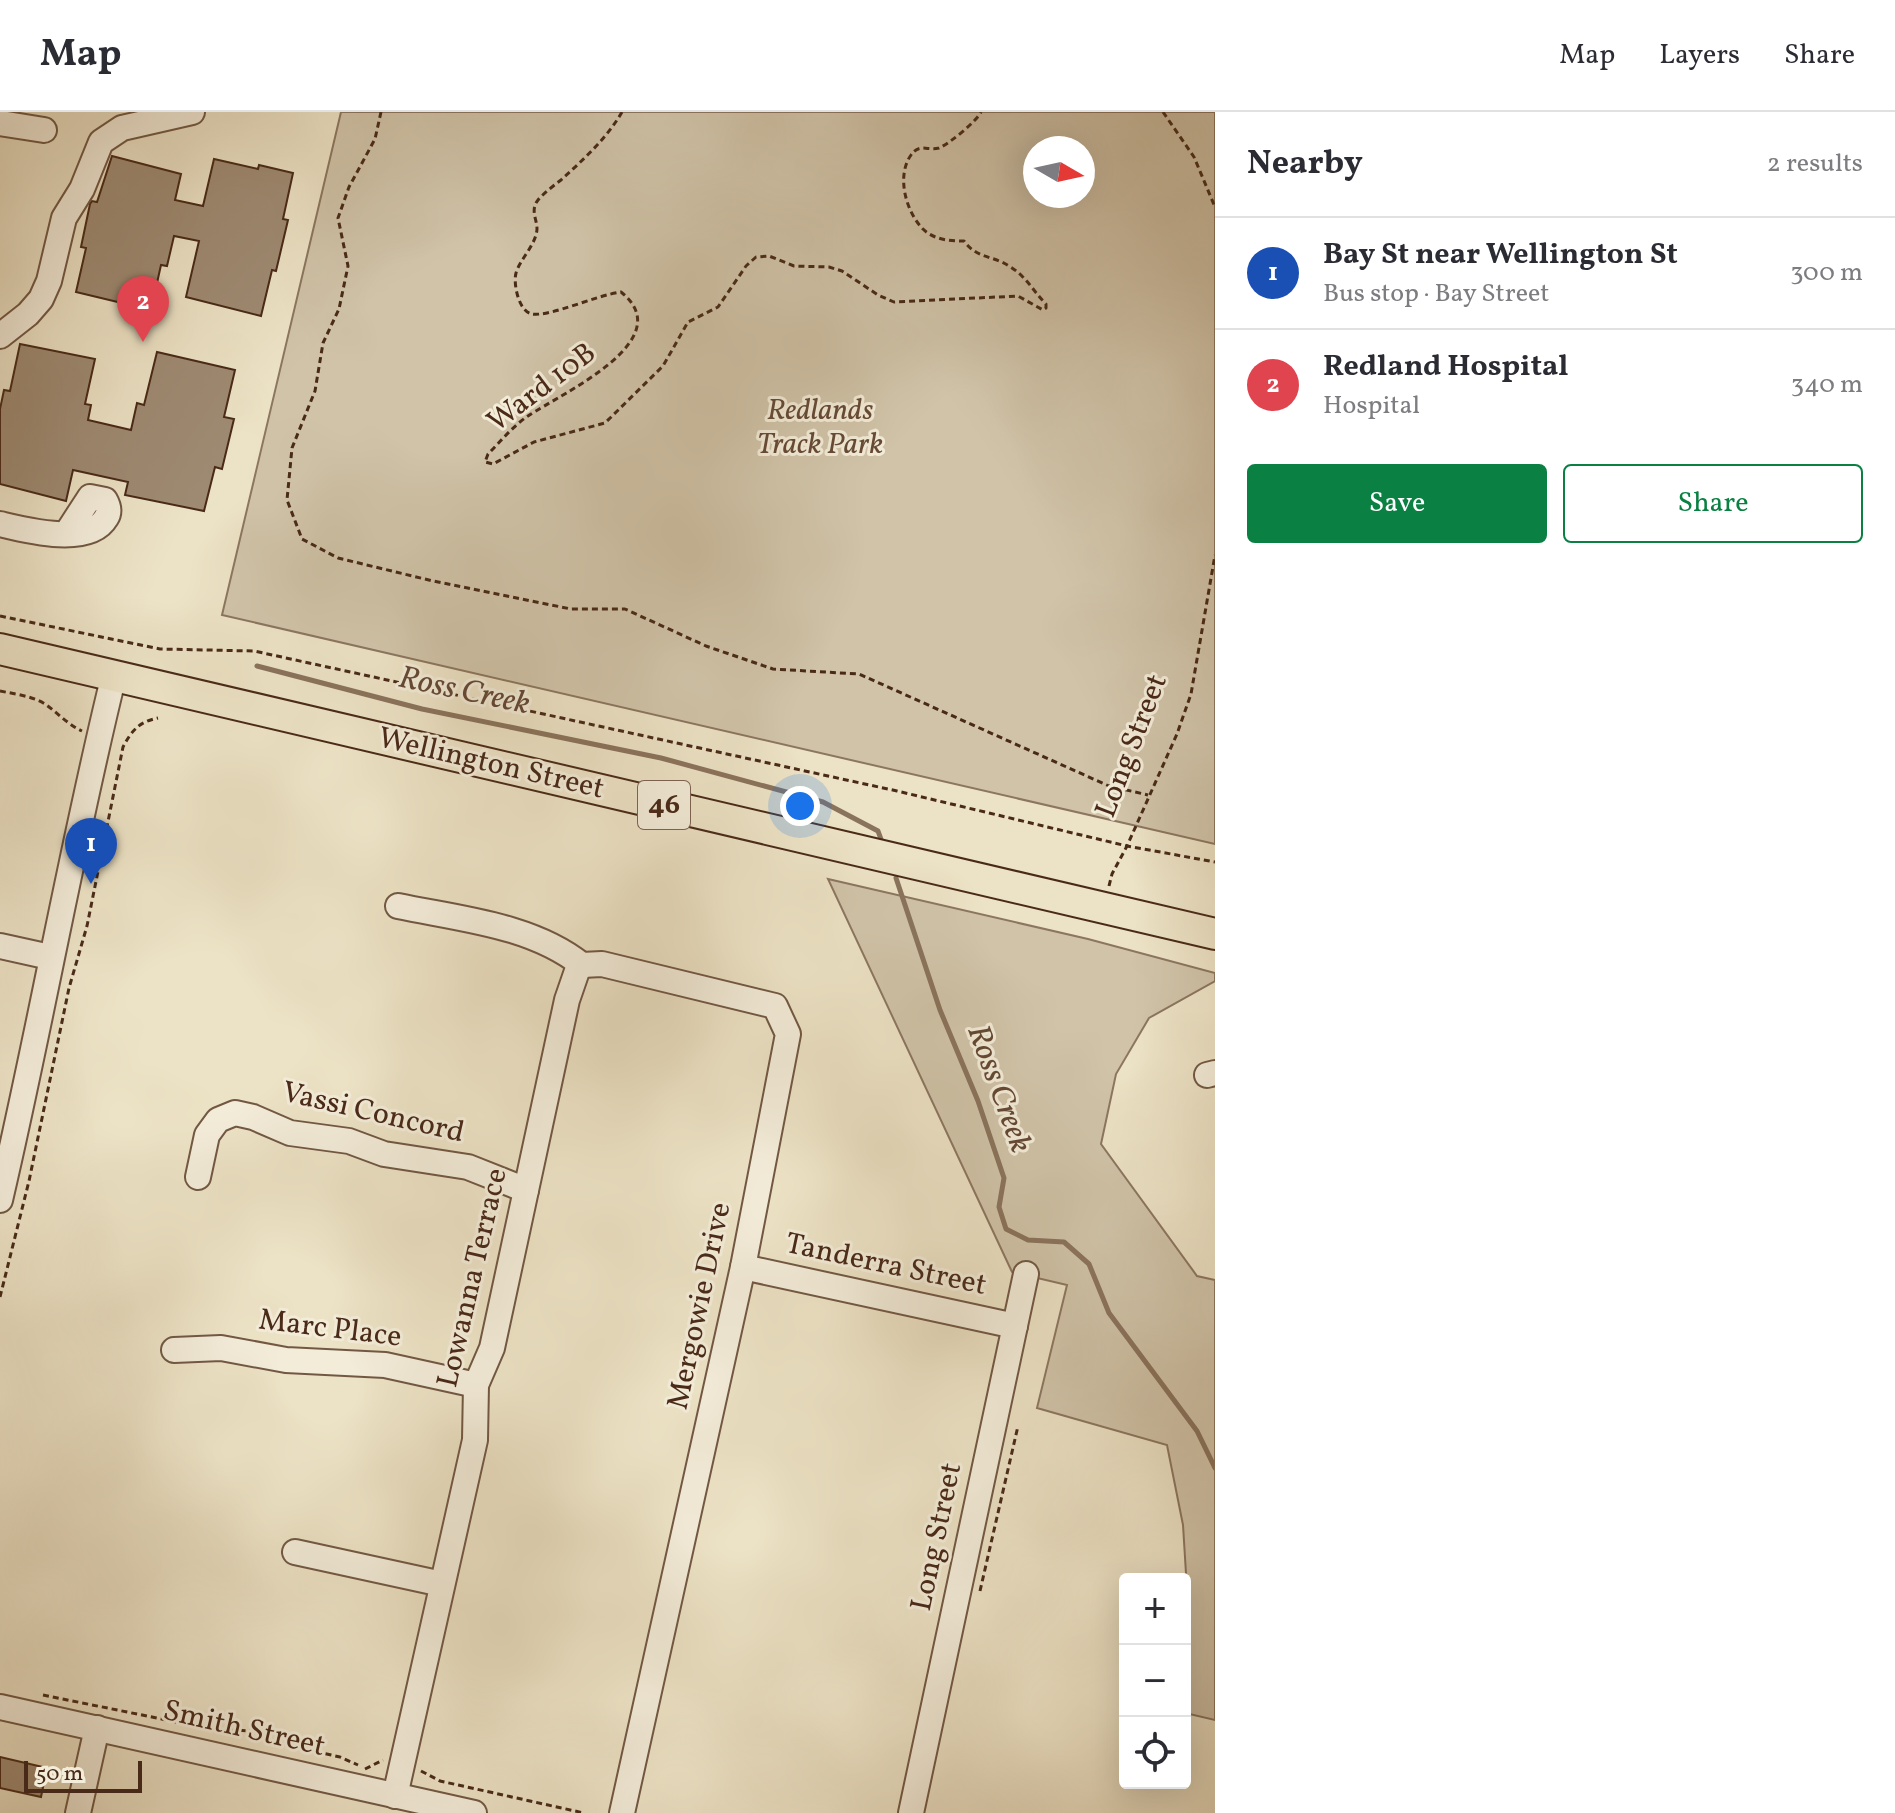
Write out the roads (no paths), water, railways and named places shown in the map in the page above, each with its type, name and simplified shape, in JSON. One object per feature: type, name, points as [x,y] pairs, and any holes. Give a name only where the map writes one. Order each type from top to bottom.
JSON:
[{"type":"main road","name":"Wellington Street","points":[[0,649],[1215,934]]},
{"type":"street","points":[[0,336],[28,314],[41,299],[49,281],[64,218],[82,189],[101,142],[122,128],[192,112]]},
{"type":"street","points":[[0,123],[44,130]]},
{"type":"street","points":[[0,524],[49,535],[66,534]]},
{"type":"street","points":[[0,1200],[50,957],[114,675]]},
{"type":"street","points":[[398,906],[501,927],[554,947],[582,965]]},
{"type":"street","points":[[0,946],[50,957]]},
{"type":"street","name":"Mergowie Drive","points":[[582,965],[602,964],[775,1006],[788,1034],[743,1267],[622,1813]]},
{"type":"street","name":"Lowanna Terrace","points":[[395,1796],[475,1440],[476,1385],[492,1348],[567,1000],[582,965]]},
{"type":"street","name":"Vassi Concord","points":[[198,1177],[207,1135],[218,1120],[235,1113],[290,1133],[349,1141],[384,1154],[468,1167],[526,1190]]},
{"type":"street","name":"Tanderra Street","points":[[743,1267],[1015,1326]]},
{"type":"street","name":"Long Street","points":[[911,1813],[1026,1274]]},
{"type":"street","name":"Marc Place","points":[[174,1350],[221,1348],[286,1360],[385,1365],[476,1385]]},
{"type":"street","points":[[295,1552],[442,1584]]},
{"type":"street","name":"Smith Street","points":[[0,1707],[474,1813]]},
{"type":"street","points":[[78,1813],[97,1728]]},
{"type":"waterway","name":"Ross Creek","points":[[257,666],[422,709],[661,758],[823,802],[878,831],[882,842]]},
{"type":"waterway","name":"Ross Creek","points":[[896,878],[940,1010],[978,1101],[1004,1178],[999,1207],[1006,1229],[1028,1240],[1064,1242],[1089,1264],[1109,1313],[1197,1431],[1215,1468]]},
{"type":"place","name":"Redland Hospital","points":[[143,342]]},
{"type":"place","name":"Bay St near Wellington St","points":[[91,884]]},
{"type":"park label","name":"Redlands Track Park","points":[[820,428]]}]
